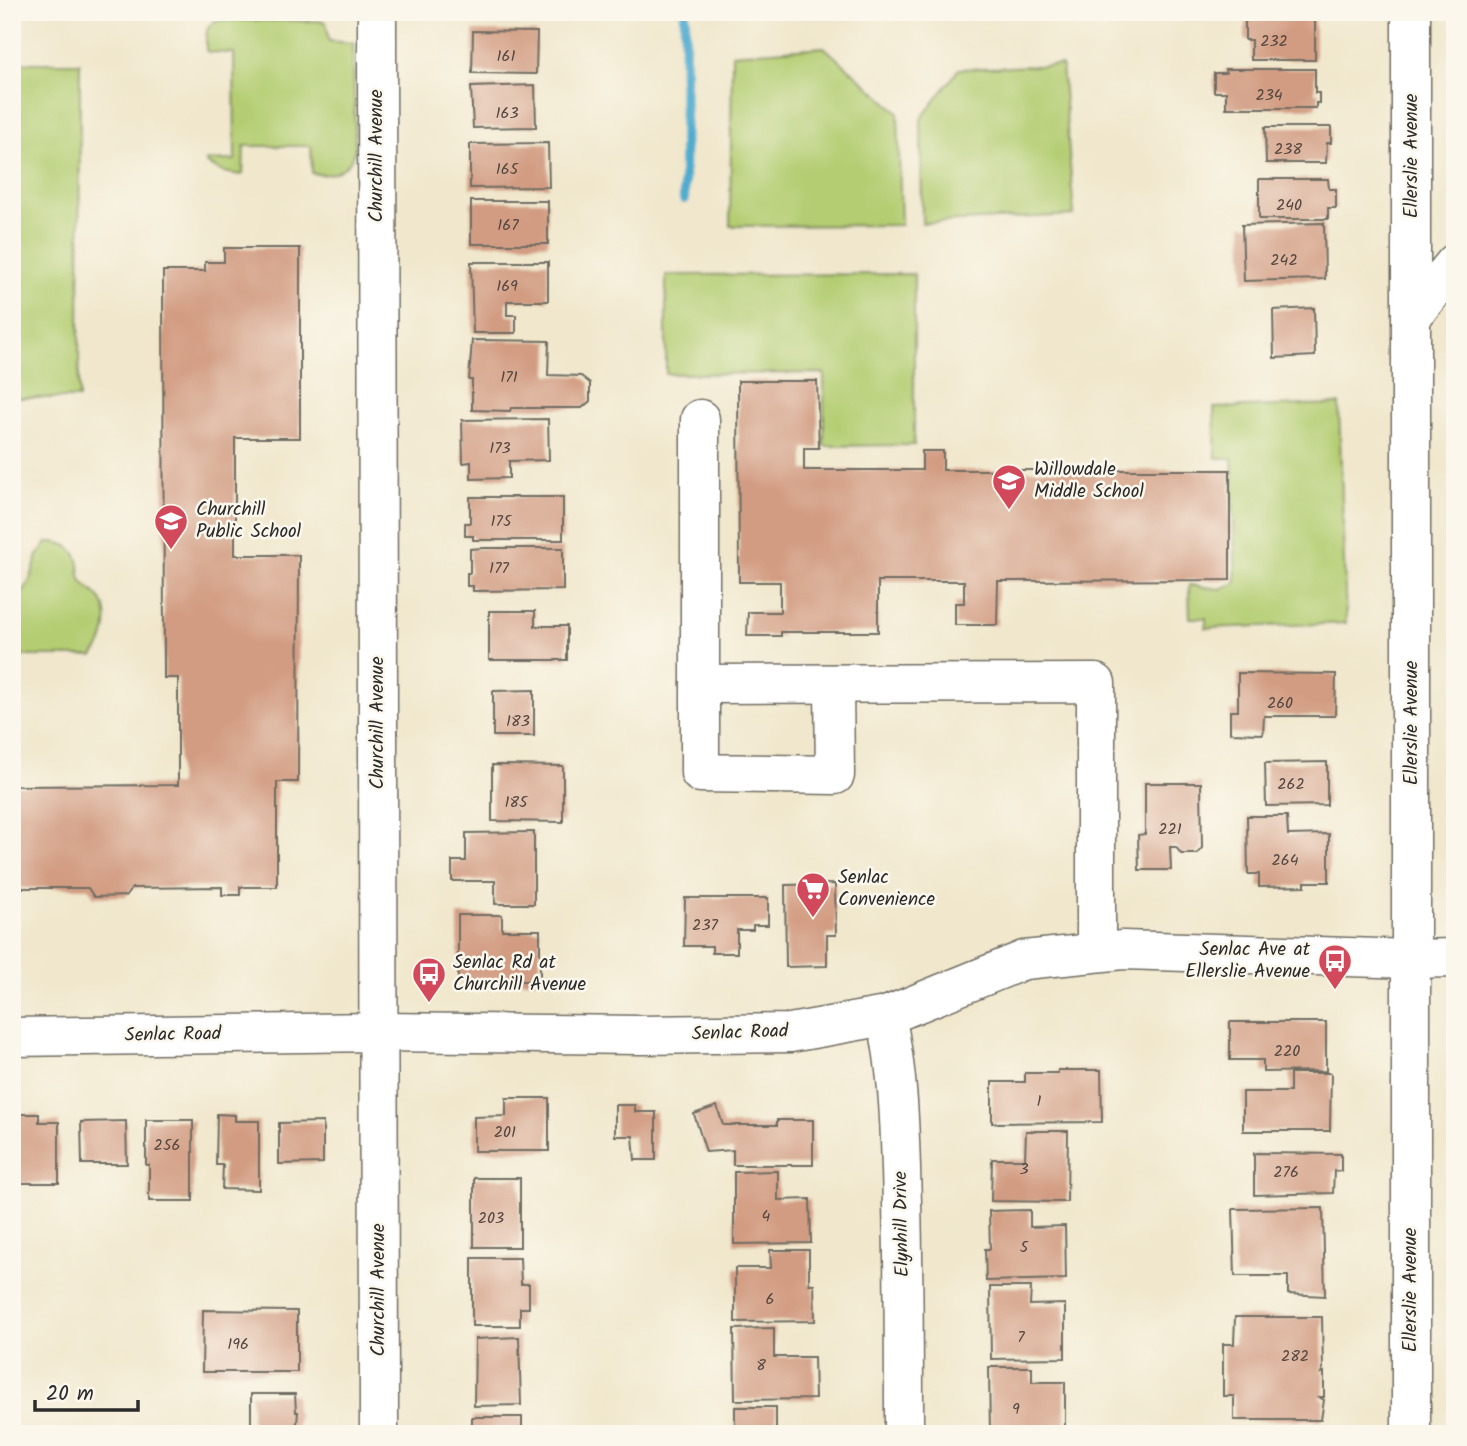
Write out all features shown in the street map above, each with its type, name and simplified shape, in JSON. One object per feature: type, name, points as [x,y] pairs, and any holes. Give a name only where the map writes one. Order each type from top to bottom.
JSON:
[{"type":"street","name":"Churchill Avenue","points":[[377,12],[379,1434]]},
{"type":"street","name":"Ellerslie Avenue","points":[[1411,12],[1411,1434]]},
{"type":"street","points":[[1412,316],[1455,263]]},
{"type":"street","points":[[700,419],[700,773],[835,775],[834,684]]},
{"type":"street","points":[[700,684],[1096,683],[1096,952]]},
{"type":"street","name":"Senlac Road","points":[[12,1037],[379,1032],[641,1035],[790,1032],[886,1016],[1024,960],[1124,950],[1455,958]]},
{"type":"street","name":"Elynhill Drive","points":[[886,1016],[893,1045],[900,1107],[904,1434]]},
{"type":"green space","points":[[219,20],[326,22],[329,41],[353,43],[355,148],[345,166],[334,173],[312,173],[311,146],[244,146],[241,175],[223,172],[206,163],[235,160],[234,53],[206,50],[208,28]]},
{"type":"green space","points":[[824,47],[898,112],[901,225],[730,226],[732,54]]},
{"type":"green space","points":[[12,63],[80,63],[79,398],[12,398]]},
{"type":"green space","points":[[1062,65],[1074,215],[922,223],[921,119],[959,69]]},
{"type":"green space","points":[[914,274],[914,445],[824,446],[824,373],[666,374],[666,275]]},
{"type":"green space","points":[[1339,404],[1346,623],[1206,628],[1206,618],[1190,618],[1189,585],[1220,589],[1236,583],[1232,458],[1216,458],[1214,408]]},
{"type":"green space","points":[[48,542],[59,543],[73,550],[78,559],[82,581],[99,597],[104,606],[106,629],[93,656],[23,656],[18,653],[12,641],[11,618],[14,605],[29,582],[36,560]]},
{"type":"building","points":[[475,12],[575,12],[575,16],[475,15]]},
{"type":"building","points":[[1245,12],[1320,12],[1320,17],[1315,17],[1315,60],[1251,60],[1251,40],[1245,40]]},
{"type":"building","points":[[473,31],[537,32],[536,74],[472,73]]},
{"type":"building","points":[[1225,69],[1315,69],[1315,93],[1319,93],[1319,103],[1316,103],[1316,108],[1226,108],[1226,92],[1214,92],[1214,73],[1226,73]]},
{"type":"building","points":[[535,85],[536,127],[473,128],[471,87]]},
{"type":"building","points":[[1265,127],[1331,127],[1331,143],[1327,143],[1326,163],[1266,163]]},
{"type":"building","points":[[548,143],[549,187],[470,188],[470,144]]},
{"type":"building","points":[[1259,179],[1328,179],[1329,189],[1336,189],[1336,208],[1328,208],[1328,219],[1259,219]]},
{"type":"building","points":[[471,201],[548,201],[548,244],[471,244]]},
{"type":"building","points":[[1324,223],[1325,279],[1244,281],[1242,225]]},
{"type":"building","points":[[224,248],[300,248],[300,438],[235,438],[235,555],[299,555],[298,782],[277,782],[277,887],[240,887],[240,895],[222,895],[222,887],[132,888],[126,896],[94,897],[88,888],[12,888],[12,786],[178,785],[178,678],[164,678],[163,271],[205,271],[205,262],[224,262]]},
{"type":"building","points":[[471,262],[548,262],[548,301],[507,301],[507,315],[516,315],[516,333],[473,333]]},
{"type":"building","points":[[1314,308],[1315,356],[1274,358],[1273,310]]},
{"type":"building","points":[[472,340],[549,341],[548,375],[581,376],[590,383],[590,401],[582,408],[472,410],[472,380],[469,380]]},
{"type":"building","points":[[738,381],[817,381],[819,448],[804,448],[804,470],[922,470],[922,451],[943,451],[943,470],[1230,470],[1230,580],[998,581],[997,625],[955,625],[955,603],[964,603],[964,581],[878,581],[878,632],[781,632],[781,636],[747,636],[748,612],[780,612],[780,582],[739,582]]},
{"type":"building","points":[[548,419],[549,460],[509,461],[509,478],[471,479],[471,462],[463,463],[462,420]]},
{"type":"building","points":[[470,497],[563,497],[563,540],[473,540],[473,536],[465,536],[465,523],[470,523]]},
{"type":"building","points":[[563,548],[563,590],[473,591],[473,586],[467,586],[470,549]]},
{"type":"building","points":[[489,611],[535,611],[535,626],[567,626],[567,660],[489,660]]},
{"type":"building","points":[[1238,673],[1336,674],[1335,716],[1264,716],[1263,734],[1230,733],[1230,711],[1238,711]]},
{"type":"building","points":[[534,690],[534,736],[493,736],[493,691]]},
{"type":"building","points":[[1327,762],[1327,805],[1266,806],[1265,763]]},
{"type":"building","points":[[492,765],[563,766],[563,822],[492,821]]},
{"type":"building","points":[[1145,783],[1201,783],[1202,848],[1197,854],[1181,854],[1176,847],[1170,847],[1171,870],[1139,870],[1138,835],[1145,834]]},
{"type":"building","points":[[1247,816],[1287,816],[1288,835],[1329,834],[1329,882],[1305,882],[1305,886],[1259,887],[1259,874],[1248,874]]},
{"type":"building","points":[[534,832],[534,904],[495,904],[495,881],[452,881],[452,861],[466,861],[466,833]]},
{"type":"building","points":[[835,884],[836,935],[827,935],[827,966],[786,967],[785,885]]},
{"type":"building","points":[[685,898],[768,898],[768,925],[753,925],[753,930],[737,930],[737,953],[712,953],[712,946],[684,946]]},
{"type":"building","points":[[458,915],[502,915],[502,930],[540,930],[540,981],[458,981]]},
{"type":"building","points":[[1230,1022],[1326,1022],[1326,1071],[1263,1072],[1263,1060],[1230,1060]]},
{"type":"building","points":[[1058,1070],[1101,1070],[1102,1122],[992,1123],[992,1082],[1025,1082],[1025,1073],[1058,1073]]},
{"type":"building","points":[[1290,1073],[1331,1073],[1330,1131],[1243,1131],[1243,1092],[1290,1092]]},
{"type":"building","points":[[506,1098],[549,1098],[549,1151],[474,1151],[474,1117],[506,1116]]},
{"type":"building","points":[[615,1105],[635,1105],[635,1112],[656,1112],[656,1160],[635,1160],[633,1136],[615,1136]]},
{"type":"building","points":[[717,1106],[723,1125],[777,1125],[777,1120],[813,1120],[813,1165],[733,1165],[733,1150],[706,1152],[694,1114]]},
{"type":"building","points":[[19,1114],[39,1114],[39,1122],[59,1122],[59,1183],[16,1183],[14,1121],[19,1121]]},
{"type":"building","points":[[217,1114],[235,1115],[235,1121],[259,1121],[259,1190],[222,1189],[223,1165],[216,1165]]},
{"type":"building","points":[[146,1120],[193,1120],[193,1201],[149,1201]]},
{"type":"building","points":[[126,1121],[127,1164],[82,1164],[81,1122]]},
{"type":"building","points":[[323,1122],[323,1163],[279,1164],[279,1123]]},
{"type":"building","points":[[1026,1131],[1068,1131],[1067,1202],[991,1201],[992,1159],[1025,1159]]},
{"type":"building","points":[[1254,1153],[1341,1154],[1341,1171],[1334,1171],[1333,1193],[1254,1195]]},
{"type":"building","points":[[778,1171],[778,1200],[810,1199],[811,1243],[734,1244],[734,1172]]},
{"type":"building","points":[[474,1178],[520,1178],[520,1247],[474,1247]]},
{"type":"building","points":[[1323,1208],[1325,1296],[1288,1294],[1288,1276],[1235,1276],[1233,1209]]},
{"type":"building","points":[[1030,1210],[1030,1227],[1065,1226],[1066,1279],[986,1281],[985,1249],[990,1249],[989,1211]]},
{"type":"building","points":[[770,1250],[809,1250],[809,1284],[814,1284],[815,1321],[735,1322],[735,1268],[771,1268]]},
{"type":"building","points":[[472,1258],[520,1258],[521,1284],[529,1284],[529,1308],[520,1308],[520,1326],[472,1326]]},
{"type":"building","points":[[990,1287],[1031,1287],[1030,1305],[1065,1304],[1065,1358],[991,1359]]},
{"type":"building","points":[[203,1310],[297,1311],[297,1372],[202,1372]]},
{"type":"building","points":[[1235,1317],[1322,1317],[1321,1373],[1324,1372],[1324,1397],[1319,1397],[1324,1400],[1321,1420],[1234,1420],[1234,1396],[1223,1396],[1223,1344],[1234,1344]]},
{"type":"building","points":[[774,1328],[774,1357],[814,1357],[815,1399],[735,1400],[734,1329]]},
{"type":"building","points":[[519,1337],[521,1405],[474,1406],[475,1339]]},
{"type":"building","points":[[989,1367],[1032,1367],[1032,1382],[1065,1382],[1065,1434],[990,1434]]},
{"type":"building","points":[[251,1394],[295,1394],[298,1412],[296,1434],[238,1434],[238,1428],[251,1427]]},
{"type":"building","points":[[735,1407],[776,1407],[776,1434],[735,1434]]},
{"type":"building","points":[[472,1417],[522,1417],[522,1434],[472,1434]]},
{"type":"waterway","points":[[684,199],[685,12]]},
{"type":"place","name":"Willowdale Middle School","points":[[1009,511]]},
{"type":"place","name":"Churchill Public School","points":[[171,551]]},
{"type":"place","name":"Senlac Convenience","points":[[813,919]]},
{"type":"place","name":"Senlac Ave at Ellerslie Avenue","points":[[1335,991]]},
{"type":"place","name":"Senlac Rd at Churchill Avenue","points":[[429,1004]]}]
